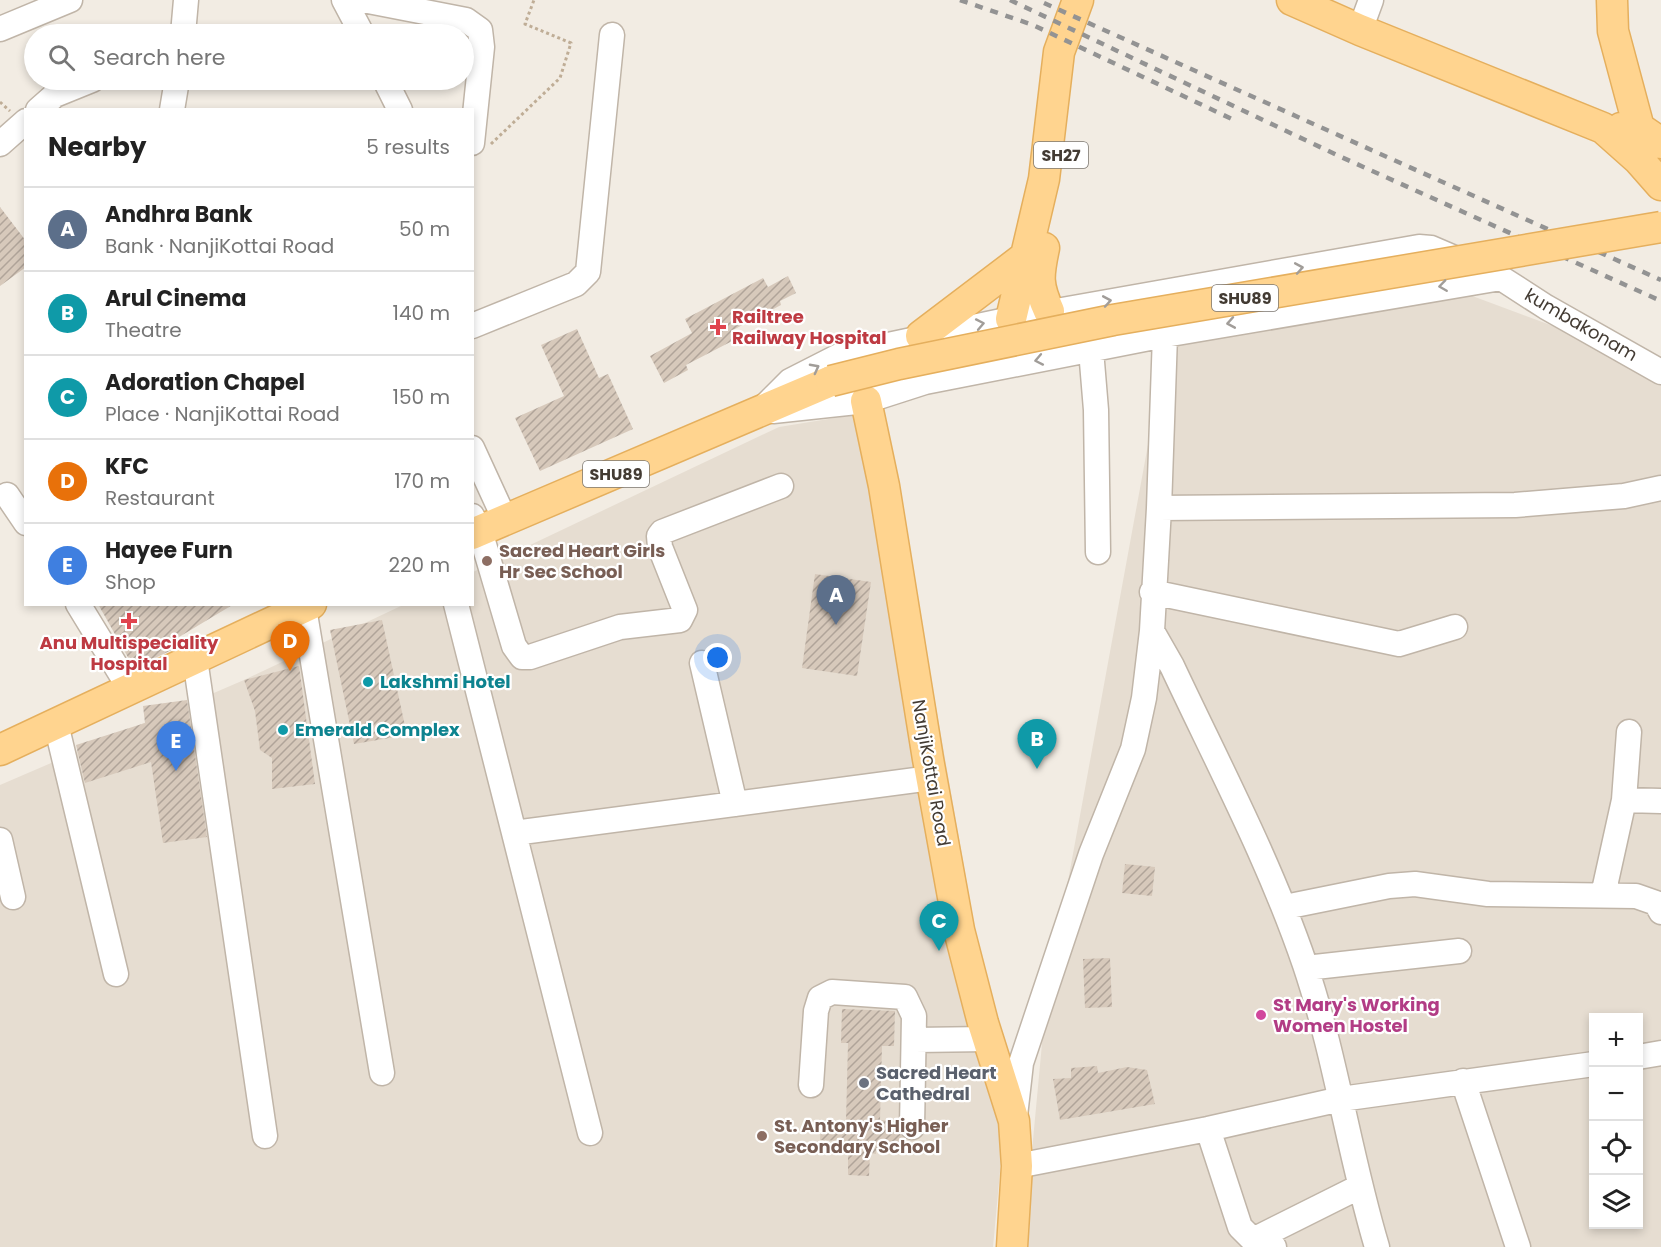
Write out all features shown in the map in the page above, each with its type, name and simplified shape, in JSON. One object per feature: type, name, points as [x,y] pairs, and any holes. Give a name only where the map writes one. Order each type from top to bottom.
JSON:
[{"type":"main road","name":"SH27","points":[[1011,319],[1044,179],[1059,52],[1078,0]]},
{"type":"main road","name":"SH27","points":[[1049,312],[1040,290],[1038,275],[1053,211],[1079,40],[1098,0]]},
{"type":"main road","points":[[1292,0],[1360,30],[1603,128],[1650,136],[1612,31],[1611,0]]},
{"type":"main road","points":[[1603,128],[1639,160],[1661,185]]},
{"type":"main road","name":"SHU89","points":[[483,526],[831,381],[899,364],[1113,320],[1661,227]]},
{"type":"main road","points":[[921,336],[1024,257]]},
{"type":"main road","name":"NanjiKottai Road","points":[[866,401],[884,486],[931,778],[959,930],[988,1039],[1014,1121],[1017,1166],[1012,1247]]},
{"type":"main road","points":[[0,750],[195,659],[272,612],[307,606]]},
{"type":"street","points":[[0,29],[70,0]]},
{"type":"street","points":[[184,24],[186,0]]},
{"type":"street","points":[[344,0],[357,24]]},
{"type":"street","points":[[363,0],[466,20],[472,24]]},
{"type":"street","points":[[1360,30],[1371,0]]},
{"type":"street","points":[[474,26],[480,30],[482,47],[480,145]]},
{"type":"street","points":[[474,325],[576,284],[588,272],[612,35]]},
{"type":"street","points":[[40,108],[55,95],[67,90]]},
{"type":"street","points":[[172,108],[175,90]]},
{"type":"street","points":[[390,90],[399,108]]},
{"type":"street","points":[[0,144],[24,123]]},
{"type":"street","name":"kumbakonam","points":[[759,411],[790,381],[841,355],[921,336],[1011,319],[1419,247],[1431,248],[1501,278],[1546,307],[1661,372]]},
{"type":"street","points":[[759,411],[866,401],[925,382],[1165,335],[1501,278]]},
{"type":"street","points":[[1014,1121],[1021,1063],[1090,854],[1133,749],[1144,698],[1152,631],[1165,335],[1157,292]]},
{"type":"street","points":[[1090,350],[1096,410],[1098,552]]},
{"type":"street","points":[[474,462],[483,526],[514,646],[522,657],[530,657],[620,627],[680,620],[685,610],[660,547],[659,536],[662,532],[781,486]]},
{"type":"street","points":[[1159,508],[1515,505],[1624,496],[1661,488]]},
{"type":"street","points":[[11,493],[24,519]]},
{"type":"street","points":[[1152,592],[1399,644],[1455,627]]},
{"type":"street","points":[[79,606],[130,689]]},
{"type":"street","points":[[307,606],[382,1073]]},
{"type":"street","points":[[457,606],[590,1132]]},
{"type":"street","points":[[1152,631],[1172,666],[1285,907],[1306,968],[1341,1098],[1359,1187],[1377,1247]]},
{"type":"street","points":[[195,659],[266,1136]]},
{"type":"street","points":[[702,663],[735,804]]},
{"type":"street","points":[[56,724],[116,974]]},
{"type":"street","points":[[1603,895],[1624,801],[1629,732]]},
{"type":"street","points":[[514,833],[931,778]]},
{"type":"street","points":[[1624,801],[1661,801]]},
{"type":"street","points":[[0,840],[13,897]]},
{"type":"street","points":[[1285,907],[1389,886],[1415,884],[1488,894],[1636,896],[1656,903],[1661,912]]},
{"type":"street","points":[[1306,968],[1459,951]]},
{"type":"street","points":[[811,1085],[817,1003],[825,994],[838,992],[905,997],[914,1016],[912,1127]]},
{"type":"street","points":[[915,1040],[988,1039]]},
{"type":"street","points":[[1643,1056],[1661,1054]]},
{"type":"street","points":[[1017,1166],[1208,1129],[1341,1098],[1589,1065]]},
{"type":"street","points":[[1462,1081],[1518,1247]]},
{"type":"street","points":[[1208,1129],[1240,1227],[1263,1243],[1359,1187]]},
{"type":"path","points":[[480,145],[560,78],[571,43],[525,24],[534,0]]},
{"type":"shaded area","points":[[1467,294],[1661,366],[1661,1247],[1023,1247],[1046,1001],[1167,341]]},
{"type":"shaded area","points":[[884,410],[1006,1107],[993,1247],[0,1247],[0,785],[244,680],[401,606],[474,606],[474,572],[779,427]]},
{"type":"building","points":[[0,207],[24,238],[24,268],[0,286]]},
{"type":"building","points":[[788,276],[796,293],[780,301],[781,305],[733,330],[738,338],[686,365],[688,370],[664,383],[650,356],[692,333],[685,319],[763,278],[768,287]]},
{"type":"building","points":[[577,329],[599,378],[608,374],[633,429],[540,471],[515,418],[564,396],[541,345]]},
{"type":"building","points":[[815,574],[871,582],[857,676],[802,668]]},
{"type":"building","points":[[99,606],[231,606],[174,640],[178,647],[134,668]]},
{"type":"building","name":"Lakshmi Hotel","points":[[382,620],[407,735],[354,744],[330,630]]},
{"type":"building","name":"Emerald Complex","points":[[299,666],[315,784],[272,789],[272,758],[260,750],[255,711],[244,680]]},
{"type":"building","points":[[187,700],[207,837],[163,843],[151,762],[85,783],[76,745],[145,723],[143,706]]},
{"type":"building","points":[[1125,864],[1155,867],[1152,896],[1122,893]]},
{"type":"building","points":[[933,912],[939,919],[939,943],[927,924]]},
{"type":"building","points":[[1110,958],[1112,1007],[1085,1008],[1083,959]]},
{"type":"building","name":"Sacred Heart Cathedral","points":[[842,1009],[895,1011],[894,1046],[882,1046],[880,1120],[898,1121],[899,1133],[905,1139],[904,1149],[876,1148],[876,1154],[870,1153],[869,1176],[848,1175],[848,1153],[843,1153],[843,1141],[820,1140],[821,1120],[846,1121],[848,1043],[841,1043]]},
{"type":"building","points":[[1097,1066],[1098,1073],[1127,1067],[1147,1070],[1155,1104],[1060,1120],[1053,1079],[1071,1078],[1071,1068]]},
{"type":"railway","points":[[960,0],[1033,25],[1234,120]]},
{"type":"railway","points":[[1010,0],[1339,156],[1661,301]]},
{"type":"railway","points":[[1044,3],[1661,280]]},
{"type":"place","name":"Railtree Railway Hospital","points":[[718,327]]},
{"type":"place","name":"Sacred Heart Girls Hr Sec School","points":[[487,561]]},
{"type":"place","name":"Anu Multispeciality Hospital","points":[[129,621]]},
{"type":"place","name":"Andhra Bank","points":[[836,625]]},
{"type":"place","name":"KFC","points":[[290,671]]},
{"type":"place","name":"Lakshmi Hotel","points":[[368,682]]},
{"type":"place","name":"Emerald Complex","points":[[283,730]]},
{"type":"place","name":"Arul Cinema","points":[[1037,769]]},
{"type":"place","name":"Hayee Furn","points":[[176,771]]},
{"type":"place","name":"Adoration Chapel","points":[[939,951]]},
{"type":"place","name":"St Mary's Working Women Hostel","points":[[1261,1015]]},
{"type":"place","name":"Sacred Heart Cathedral","points":[[864,1083]]},
{"type":"place","name":"St. Antony's Higher Secondary School","points":[[762,1136]]}]
